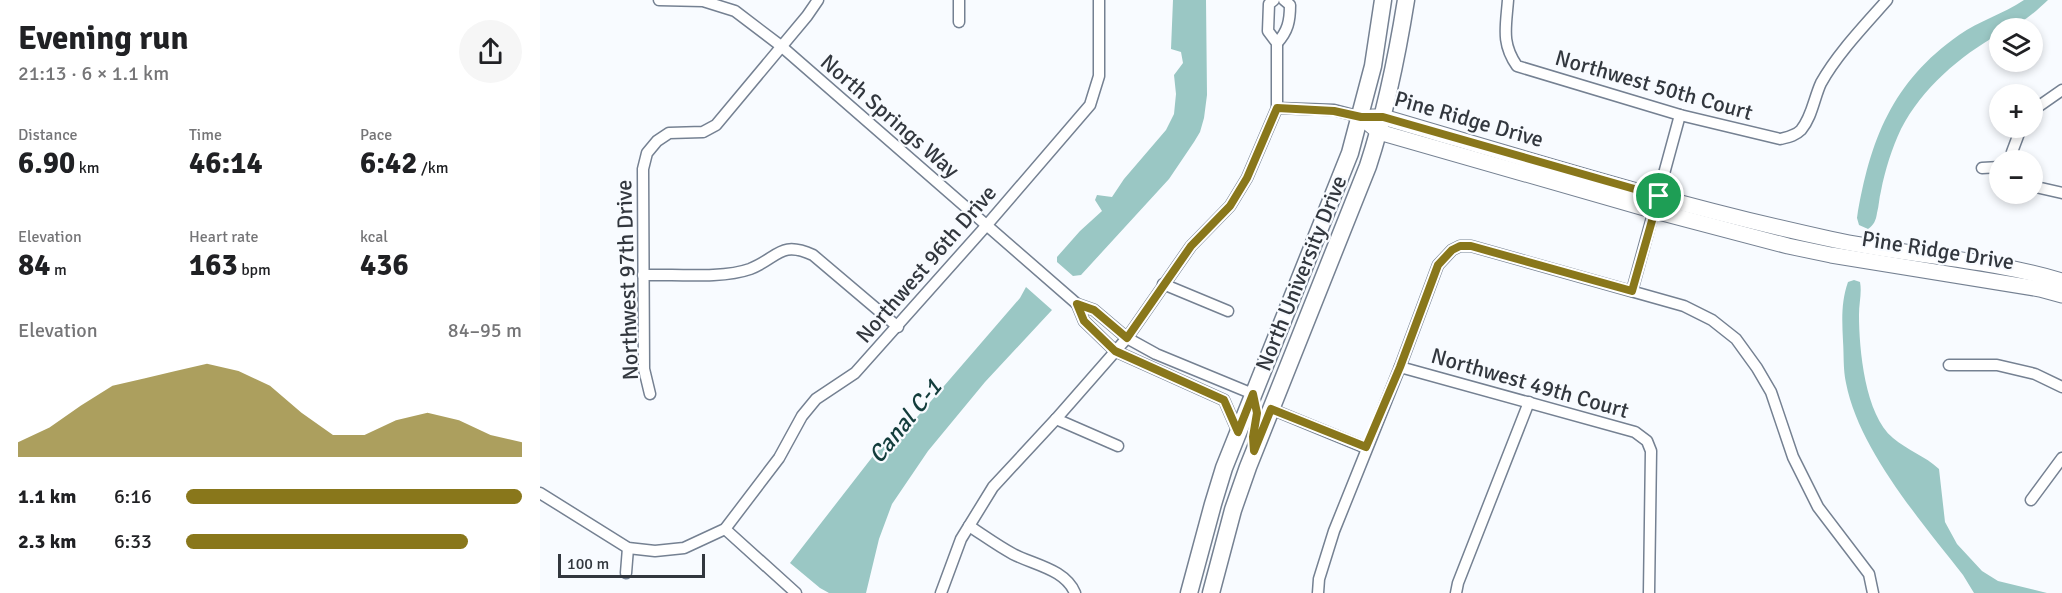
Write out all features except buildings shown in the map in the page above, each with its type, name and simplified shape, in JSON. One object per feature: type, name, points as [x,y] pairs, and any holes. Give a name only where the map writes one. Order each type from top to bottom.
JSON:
[{"type":"main road","name":"North University Drive","points":[[1189,593],[1213,504],[1238,432],[1350,153],[1373,66],[1383,0]]},
{"type":"main road","name":"North University Drive","points":[[1211,593],[1233,510],[1254,451],[1368,166],[1396,63],[1406,0]]},
{"type":"main road","points":[[1271,409],[1267,402],[1265,388],[1276,355],[1275,341]]},
{"type":"main road","points":[[1253,394],[1257,413],[1253,437],[1254,451]]},
{"type":"street","name":"North Springs Way","points":[[658,0],[703,1],[735,11],[780,46],[1077,304],[1094,310],[1127,338],[1156,354],[1253,394]]},
{"type":"street","name":"Northwest 97th Drive","points":[[650,394],[644,369],[643,170],[647,153],[657,141],[669,133],[703,132],[716,125],[818,0]]},
{"type":"street","points":[[959,0],[959,22]]},
{"type":"street","name":"Northwest 96th Drive","points":[[725,529],[779,458],[802,416],[816,399],[855,373],[898,327],[1090,105],[1099,76],[1099,0]]},
{"type":"street","points":[[941,593],[961,539],[993,487],[1127,338],[1191,246],[1230,206],[1247,178],[1277,108],[1277,43],[1268,31],[1269,4],[1274,0]]},
{"type":"street","points":[[1277,43],[1286,34],[1290,19],[1290,5],[1284,0]]},
{"type":"street","name":"Northwest 50th Court","points":[[1508,0],[1506,47],[1517,66],[1680,115],[1780,139],[1799,132],[1822,83],[1846,48],[1887,0]]},
{"type":"street","points":[[2043,103],[2062,90]]},
{"type":"street","points":[[1277,108],[1334,111],[1361,117]]},
{"type":"street","points":[[1632,291],[1680,115]]},
{"type":"street","name":"Pine Ridge Drive","points":[[1361,117],[1657,203],[1788,246],[2040,289],[2062,296]]},
{"type":"street","points":[[1982,168],[1989,168]]},
{"type":"street","points":[[2043,189],[2062,193]]},
{"type":"street","name":"Pine Ridge Drive","points":[[1657,203],[1832,240],[2008,267],[2062,281]]},
{"type":"street","points":[[1318,593],[1319,579],[1334,531],[1438,265],[1452,250],[1460,246],[1471,246],[1684,306],[1712,320],[1736,339],[1771,392],[1793,457],[1818,507],[1869,574],[1873,593]]},
{"type":"street","points":[[643,275],[730,274],[750,269],[786,249],[800,249],[813,255],[898,327]]},
{"type":"street","points":[[1163,284],[1228,311]]},
{"type":"street","name":"North Springs Way","points":[[1077,304],[1084,321],[1115,351],[1224,400],[1238,432]]},
{"type":"street","points":[[1949,365],[1997,365],[2035,374],[2062,387]]},
{"type":"street","name":"Northwest 49th Court","points":[[1400,367],[1635,432],[1647,441],[1651,451],[1649,593]]},
{"type":"street","points":[[1456,593],[1529,402]]},
{"type":"street","points":[[1271,409],[1366,447]]},
{"type":"street","points":[[1056,419],[1118,446]]},
{"type":"street","points":[[2031,500],[2062,458]]},
{"type":"street","points":[[540,493],[628,548],[655,551],[684,548],[725,529],[796,593]]},
{"type":"street","points":[[969,526],[1013,554],[1061,575],[1071,584],[1075,593]]},
{"type":"street","points":[[626,573],[628,548]]},
{"type":"shaded area","points":[[1173,0],[1206,0],[1207,95],[1200,132],[1169,179],[1081,275],[1073,276],[1057,262],[1057,257],[1102,211],[1095,200],[1097,195],[1112,197],[1124,179],[1166,130],[1174,114],[1176,94],[1174,75],[1183,63],[1181,52],[1171,49]]},
{"type":"shaded area","points":[[2024,0],[2048,0],[2026,18],[1991,18]]},
{"type":"shaded area","points":[[1989,19],[1989,40],[1943,74],[1910,114],[1892,151],[1880,194],[1877,216],[1868,229],[1859,225],[1857,218],[1869,163],[1888,115],[1917,72],[1936,53]]},
{"type":"shaded area","points":[[1854,280],[1860,282],[1861,286],[1859,329],[1862,363],[1870,398],[1884,428],[1898,442],[1939,469],[1945,522],[1957,544],[1982,571],[1998,581],[2047,593],[1974,593],[1878,459],[1853,408],[1845,378],[1843,304],[1848,282]]},
{"type":"shaded area","points":[[1026,287],[1052,310],[985,382],[928,451],[892,504],[879,539],[866,593],[829,593],[820,588],[790,563],[877,451],[910,425],[1020,298]]},
{"type":"route","points":[[1277,108],[1334,111],[1361,117],[1383,117],[1659,196],[1632,291],[1471,246],[1460,246],[1452,250],[1438,265],[1400,367],[1366,447],[1271,409],[1254,451],[1252,445],[1257,413],[1253,394],[1238,432],[1224,400],[1115,351],[1084,321],[1077,304],[1094,310],[1127,338],[1191,246],[1230,206],[1247,178],[1277,108]]},
{"type":"water label","name":"Canal C-1","points":[[905,421]]}]
